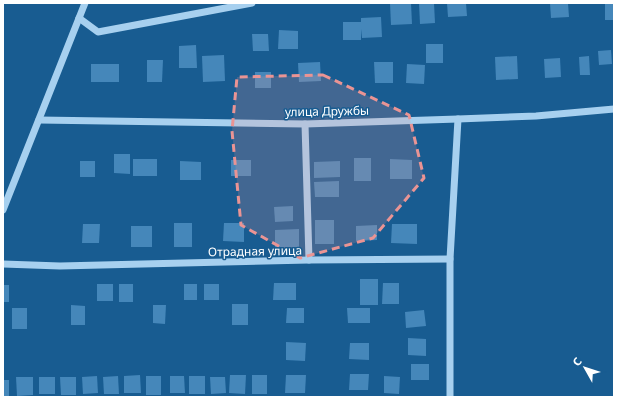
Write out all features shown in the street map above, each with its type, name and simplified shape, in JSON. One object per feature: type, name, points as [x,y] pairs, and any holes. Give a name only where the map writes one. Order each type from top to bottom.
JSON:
[{"type":"street","points":[[3,210],[85,3]]},
{"type":"street","points":[[78,18],[98,32],[252,3]]},
{"type":"street","name":"улица Дружбы","points":[[39,120],[305,124],[536,116],[614,109]]},
{"type":"street","points":[[450,397],[450,259],[458,119]]},
{"type":"street","points":[[305,124],[309,260]]},
{"type":"street","name":"Отрадная улица","points":[[3,264],[60,266],[309,260],[450,259]]},
{"type":"highlighted area","points":[[323,75],[409,115],[424,178],[373,238],[300,258],[241,225],[232,131],[237,77]]},
{"type":"building","points":[[390,3],[411,3],[412,24],[391,25]]},
{"type":"building","points":[[419,3],[434,3],[435,23],[420,24]]},
{"type":"building","points":[[447,3],[466,3],[467,16],[448,17]]},
{"type":"building","points":[[550,3],[568,3],[569,17],[551,18]]},
{"type":"building","points":[[605,3],[614,3],[614,20],[605,20]]},
{"type":"building","points":[[381,17],[382,37],[362,38],[361,29],[361,40],[343,40],[343,22],[361,22],[361,18]]},
{"type":"building","points":[[279,30],[298,31],[298,49],[278,49]]},
{"type":"building","points":[[252,34],[268,34],[269,51],[253,51]]},
{"type":"building","points":[[426,44],[443,44],[443,63],[426,63]]},
{"type":"building","points":[[196,45],[197,68],[179,68],[179,46]]},
{"type":"building","points":[[611,50],[612,64],[599,65],[598,51]]},
{"type":"building","points":[[224,55],[225,81],[203,82],[202,56]]},
{"type":"building","points":[[517,56],[518,79],[496,80],[495,57]]},
{"type":"building","points":[[589,56],[590,75],[580,75],[579,57]]},
{"type":"building","points":[[560,58],[561,77],[545,78],[544,59]]},
{"type":"building","points":[[147,60],[163,60],[162,82],[147,82]]},
{"type":"building","points":[[320,62],[321,81],[299,82],[298,63]]},
{"type":"building","points":[[374,62],[393,62],[393,83],[375,83]]},
{"type":"building","points":[[91,64],[119,64],[119,82],[91,82]]},
{"type":"building","points":[[407,64],[425,65],[424,84],[406,83]]},
{"type":"building","points":[[255,72],[271,72],[271,88],[255,88]]},
{"type":"building","points":[[114,154],[130,154],[130,174],[114,173]]},
{"type":"building","points":[[354,158],[371,158],[371,181],[354,181]]},
{"type":"building","points":[[133,159],[157,159],[157,176],[133,176]]},
{"type":"building","points":[[390,159],[412,160],[412,179],[390,179]]},
{"type":"building","points":[[231,160],[251,160],[251,176],[231,176]]},
{"type":"building","points":[[80,161],[95,161],[95,177],[80,177]]},
{"type":"building","points":[[180,161],[201,162],[201,180],[180,180]]},
{"type":"building","points":[[340,161],[340,177],[314,178],[314,162]]},
{"type":"building","points":[[339,181],[339,197],[315,197],[314,182]]},
{"type":"building","points":[[293,206],[293,221],[275,222],[274,207]]},
{"type":"building","points":[[315,220],[334,220],[334,244],[315,244]]},
{"type":"building","points":[[174,223],[192,223],[192,247],[174,247]]},
{"type":"building","points":[[224,223],[244,223],[244,242],[223,241]]},
{"type":"building","points":[[83,224],[100,224],[99,243],[82,243]]},
{"type":"building","points":[[392,224],[417,224],[417,244],[391,243]]},
{"type":"building","points":[[377,225],[377,240],[356,241],[356,226]]},
{"type":"building","points":[[131,226],[152,226],[152,247],[131,247]]},
{"type":"building","points":[[299,229],[299,247],[275,247],[275,230]]},
{"type":"building","points":[[360,279],[378,279],[378,305],[360,305]]},
{"type":"building","points":[[274,283],[296,283],[296,300],[273,300]]},
{"type":"building","points":[[383,283],[399,283],[399,304],[382,304]]},
{"type":"building","points":[[97,284],[113,284],[113,301],[97,301]]},
{"type":"building","points":[[119,284],[133,284],[133,302],[119,302]]},
{"type":"building","points":[[184,284],[197,284],[197,300],[184,300]]},
{"type":"building","points":[[204,284],[219,284],[219,300],[204,300]]},
{"type":"building","points":[[3,285],[9,285],[9,302],[3,302]]},
{"type":"building","points":[[232,304],[248,304],[248,325],[232,325]]},
{"type":"building","points":[[71,305],[85,306],[85,325],[71,325]]},
{"type":"building","points":[[153,305],[166,305],[165,324],[153,323]]},
{"type":"building","points":[[12,308],[27,308],[27,329],[12,329]]},
{"type":"building","points":[[287,308],[304,308],[304,323],[286,323]]},
{"type":"building","points":[[347,308],[370,308],[370,323],[348,323]]},
{"type":"building","points":[[424,310],[426,326],[406,328],[405,312]]},
{"type":"building","points":[[408,338],[426,339],[426,356],[408,355]]},
{"type":"building","points":[[286,342],[306,343],[305,361],[286,360]]},
{"type":"building","points":[[350,343],[369,343],[369,360],[349,359]]},
{"type":"building","points":[[411,364],[429,364],[429,380],[411,380]]},
{"type":"building","points":[[350,374],[369,374],[368,390],[349,390]]},
{"type":"building","points":[[140,375],[141,393],[124,393],[124,376]]},
{"type":"building","points":[[230,375],[246,375],[245,394],[229,393]]},
{"type":"building","points":[[252,375],[267,375],[267,394],[252,394]]},
{"type":"building","points":[[286,375],[306,375],[305,393],[285,393]]},
{"type":"building","points":[[97,376],[98,393],[83,394],[82,377]]},
{"type":"building","points":[[118,376],[119,394],[104,394],[103,377]]},
{"type":"building","points":[[146,376],[161,376],[161,395],[146,395]]},
{"type":"building","points":[[170,376],[184,376],[185,393],[170,393]]},
{"type":"building","points":[[189,376],[205,376],[205,394],[189,394]]},
{"type":"building","points":[[384,376],[400,377],[399,394],[384,393]]},
{"type":"building","points":[[16,377],[33,377],[33,395],[17,396]]},
{"type":"building","points":[[39,377],[55,377],[55,394],[39,394]]},
{"type":"building","points":[[60,377],[76,377],[76,395],[61,395]]},
{"type":"building","points":[[210,377],[225,377],[226,393],[211,394]]},
{"type":"building","points":[[3,380],[9,380],[9,397],[3,397]]}]
